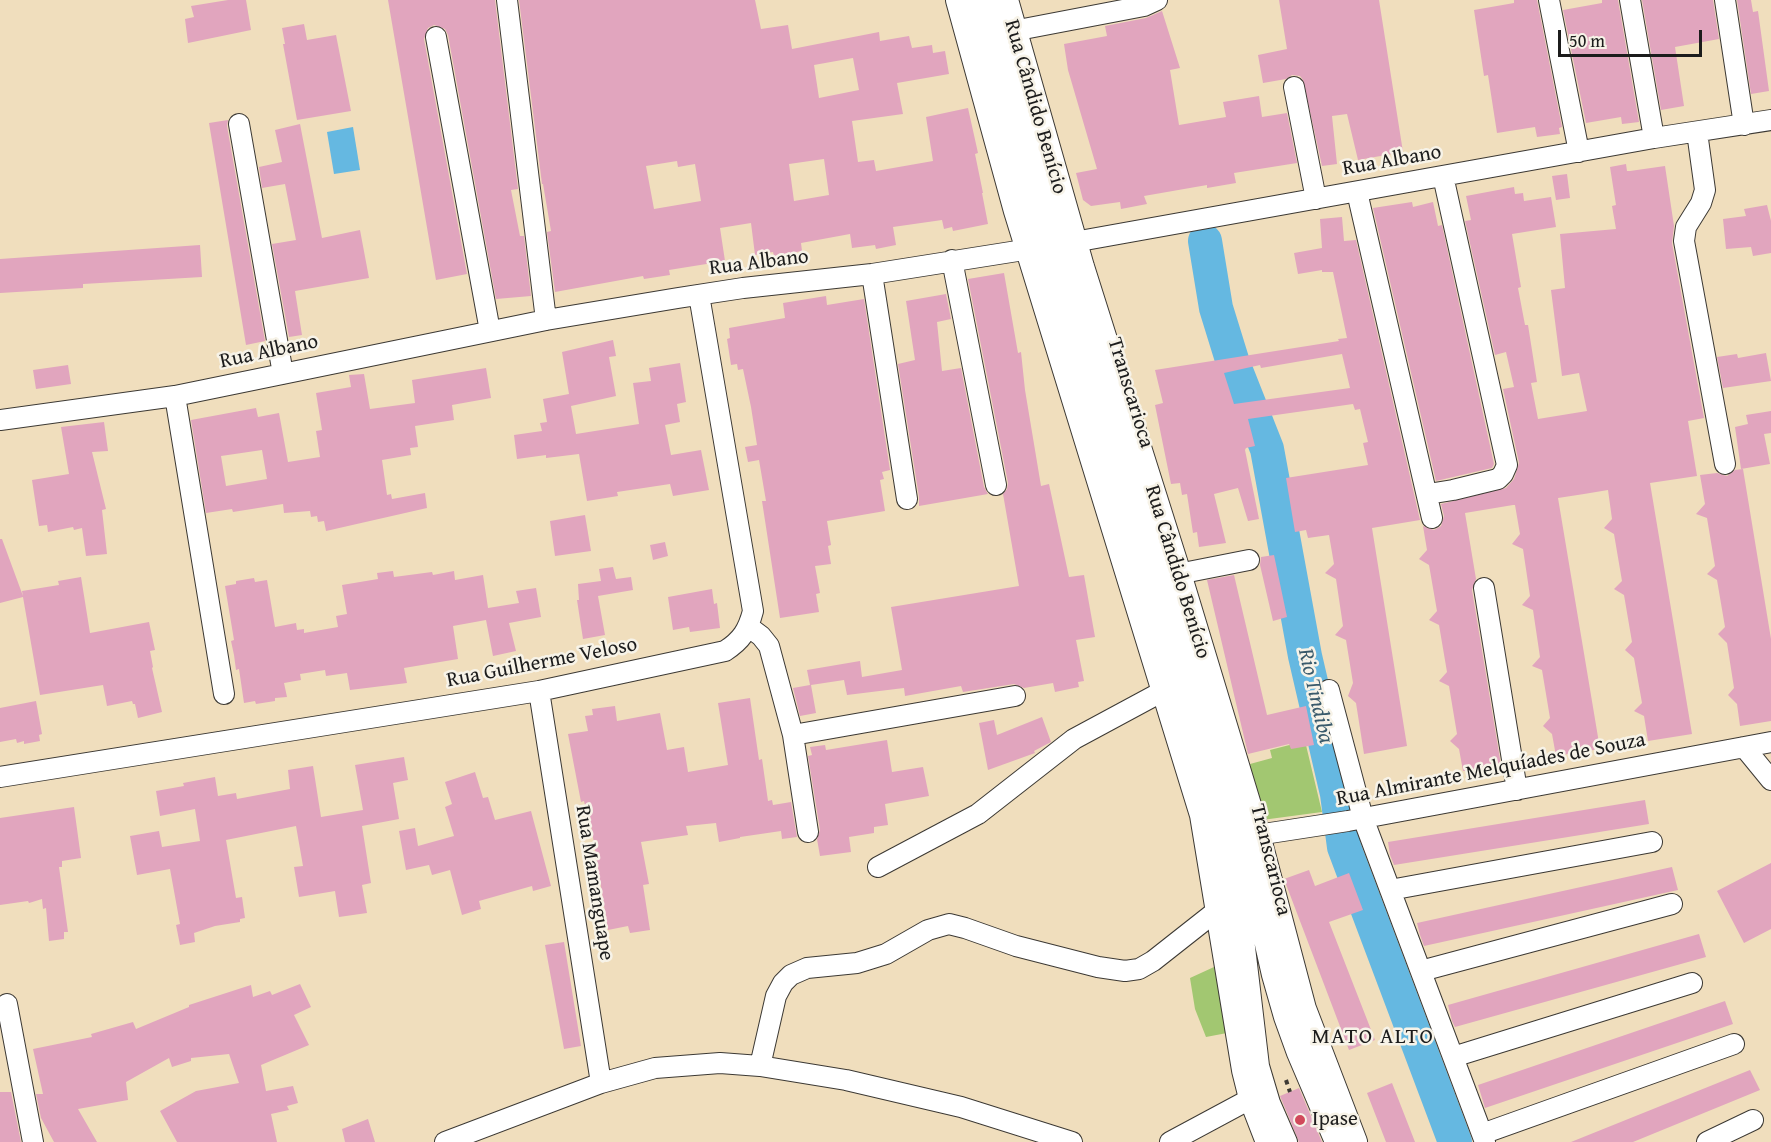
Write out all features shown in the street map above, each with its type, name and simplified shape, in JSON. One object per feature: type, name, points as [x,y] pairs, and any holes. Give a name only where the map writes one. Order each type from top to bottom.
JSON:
[{"type":"main road","name":"Rua Cândido Benício","points":[[959,0],[1017,211],[1050,256],[1178,574],[1235,847],[1303,1009],[1354,1142]]},
{"type":"main road","name":"Rua Cândido Benício","points":[[1005,0],[1014,31],[1050,256],[1165,690],[1203,815],[1235,847]]},
{"type":"main road","name":"Rua Cândido Benício","points":[[1235,847],[1219,909],[1245,1070],[1252,1098],[1269,1142]]},
{"type":"street","points":[[507,0],[546,320]]},
{"type":"street","name":"Transcarioca","points":[[972,0],[1031,206],[1163,579],[1235,847],[1284,1017],[1335,1142]]},
{"type":"street","name":"Transcarioca","points":[[988,0],[1050,256]]},
{"type":"street","points":[[1014,31],[1144,6],[1157,0]]},
{"type":"street","points":[[1549,0],[1579,152]]},
{"type":"street","points":[[1630,0],[1654,138]]},
{"type":"street","points":[[1725,0],[1744,125]]},
{"type":"street","points":[[436,37],[490,332]]},
{"type":"street","points":[[1294,87],[1316,199]]},
{"type":"street","name":"Rua Albano","points":[[0,420],[175,396],[546,320],[743,288],[872,274],[952,260],[1050,256],[1316,199],[1654,138],[1771,120]]},
{"type":"street","points":[[239,124],[284,374]]},
{"type":"street","points":[[1697,132],[1705,190],[1701,202],[1686,227],[1684,242],[1725,464]]},
{"type":"street","points":[[1428,494],[1498,479],[1507,465],[1443,176]]},
{"type":"street","points":[[1357,192],[1432,518]]},
{"type":"street","points":[[952,260],[996,485]]},
{"type":"street","points":[[872,274],[907,498]]},
{"type":"street","points":[[699,295],[753,611],[749,627],[769,646],[793,735],[808,832]]},
{"type":"street","points":[[175,396],[224,694]]},
{"type":"street","points":[[1178,574],[1248,560]]},
{"type":"street","points":[[1484,588],[1517,790]]},
{"type":"street","name":"Rua Guilherme Veloso","points":[[0,777],[539,691],[725,651],[740,642],[749,627]]},
{"type":"street","points":[[878,867],[978,814],[1074,739],[1165,690]]},
{"type":"street","points":[[1329,690],[1355,820],[1390,890],[1484,1138],[1734,1044]]},
{"type":"street","name":"Rua Mamanguape","points":[[539,691],[601,1083]]},
{"type":"street","points":[[793,735],[1015,696]]},
{"type":"street","name":"Rua Almirante Melquíades de Souza","points":[[1235,847],[1328,825],[1771,742]]},
{"type":"street","points":[[1744,747],[1771,780]]},
{"type":"street","points":[[1390,890],[1652,842]]},
{"type":"street","name":"Transcarioca","points":[[1235,847],[1259,1066],[1270,1103],[1287,1142]]},
{"type":"street","points":[[1421,971],[1672,904]]},
{"type":"street","points":[[760,1066],[776,996],[783,983],[791,975],[807,968],[857,963],[886,954],[928,930],[949,924],[965,927],[1016,946],[1098,967],[1125,971],[1139,969],[1153,961],[1219,909]]},
{"type":"street","points":[[1453,1057],[1692,983]]},
{"type":"street","points":[[7,1004],[33,1142]]},
{"type":"street","points":[[445,1142],[601,1083],[655,1068],[720,1063],[760,1066],[857,1082],[960,1107],[1072,1142]]},
{"type":"street","points":[[1170,1142],[1252,1098]]},
{"type":"street","points":[[1707,1142],[1753,1120]]},
{"type":"green space","points":[[1305,741],[1322,812],[1262,820],[1250,764],[1272,758],[1270,750]]},
{"type":"green space","points":[[1214,967],[1227,1033],[1206,1037],[1195,1009],[1190,978]]},
{"type":"water","points":[[353,127],[360,170],[334,174],[327,132]]},
{"type":"building","points":[[228,0],[246,0],[251,30],[188,43],[185,19],[194,17],[191,6]]},
{"type":"building","points":[[388,0],[495,0],[518,189],[511,190],[520,236],[524,236],[531,296],[496,299],[448,35],[445,29],[434,25],[428,28],[424,39],[467,274],[436,280]]},
{"type":"building","points":[[519,0],[755,0],[761,29],[788,25],[792,49],[879,32],[880,41],[909,36],[912,48],[932,45],[933,53],[945,51],[949,74],[897,83],[903,114],[852,121],[858,162],[874,160],[876,171],[933,161],[926,117],[968,108],[978,153],[975,154],[988,224],[953,231],[952,227],[944,229],[942,220],[893,227],[896,245],[876,249],[875,245],[852,248],[850,234],[801,243],[802,251],[774,256],[773,252],[755,255],[751,223],[720,228],[725,261],[669,270],[670,275],[644,279],[643,276],[555,292],[547,232],[551,231],[542,184]],"holes":[[[853,58],[859,90],[819,98],[814,65]],[[824,159],[829,195],[794,201],[789,164]],[[677,161],[678,167],[695,164],[701,201],[654,209],[646,166]]]},
{"type":"building","points":[[1279,0],[1379,0],[1403,152],[1358,160],[1347,114],[1332,116],[1337,164],[1322,166],[1303,80],[1300,76],[1292,75],[1286,79],[1263,83],[1258,55],[1287,49]]},
{"type":"building","points":[[1514,0],[1537,0],[1562,127],[1559,128],[1560,134],[1537,137],[1535,127],[1497,133],[1488,75],[1484,76],[1474,10],[1514,3]]},
{"type":"building","points":[[1602,0],[1618,0],[1639,122],[1622,124],[1621,117],[1586,123],[1563,10],[1602,3]]},
{"type":"building","points":[[1642,0],[1713,0],[1719,39],[1675,47],[1684,106],[1661,110]]},
{"type":"building","points":[[1737,0],[1751,0],[1753,12],[1758,11],[1769,91],[1751,94]]},
{"type":"building","points":[[1162,11],[1180,68],[1170,70],[1179,125],[1226,117],[1223,102],[1259,96],[1262,117],[1287,113],[1297,163],[1234,173],[1236,183],[1207,188],[1207,185],[1144,196],[1147,204],[1121,209],[1120,202],[1091,206],[1083,200],[1076,173],[1097,169],[1068,70],[1064,44],[1107,36],[1105,26],[1146,18]]},
{"type":"building","points":[[304,24],[307,40],[336,35],[351,111],[297,120],[282,28]]},
{"type":"building","points":[[228,120],[227,126],[265,341],[246,345],[209,123]]},
{"type":"building","points":[[300,124],[322,238],[360,230],[369,278],[295,291],[302,335],[289,337],[272,244],[296,240],[285,184],[262,188],[259,167],[282,162],[275,130]]},
{"type":"building","points":[[1626,164],[1627,171],[1665,166],[1674,226],[1672,243],[1704,418],[1688,421],[1697,476],[1650,483],[1692,734],[1648,741],[1644,716],[1634,711],[1642,703],[1634,658],[1625,650],[1632,642],[1624,595],[1614,589],[1622,581],[1614,534],[1604,528],[1612,519],[1608,490],[1558,498],[1600,749],[1556,756],[1552,734],[1543,726],[1550,718],[1542,670],[1532,666],[1540,657],[1533,610],[1522,605],[1530,596],[1523,549],[1512,544],[1520,534],[1515,505],[1513,505],[1465,513],[1476,579],[1472,590],[1501,765],[1463,771],[1459,749],[1450,741],[1457,734],[1449,686],[1439,681],[1447,672],[1439,625],[1429,620],[1437,611],[1429,565],[1419,559],[1427,550],[1423,526],[1434,530],[1441,526],[1444,516],[1441,504],[1506,488],[1514,479],[1519,463],[1503,389],[1514,387],[1506,352],[1495,355],[1465,221],[1471,220],[1466,196],[1514,187],[1515,194],[1523,193],[1524,201],[1551,197],[1556,227],[1512,234],[1521,287],[1518,288],[1525,325],[1528,325],[1537,382],[1531,383],[1538,419],[1587,411],[1579,373],[1562,376],[1551,290],[1565,288],[1560,234],[1616,229],[1612,206],[1616,205],[1610,167]]},
{"type":"building","points":[[1567,174],[1570,198],[1556,200],[1552,176]]},
{"type":"building","points":[[1412,202],[1413,207],[1433,202],[1438,226],[1442,225],[1494,464],[1492,468],[1436,481],[1373,208]]},
{"type":"building","points":[[1767,205],[1771,221],[1771,253],[1753,256],[1751,247],[1726,249],[1723,219],[1746,216],[1744,209]]},
{"type":"building","points":[[1342,217],[1344,241],[1356,240],[1420,520],[1372,528],[1407,746],[1364,754],[1356,703],[1348,696],[1353,683],[1346,640],[1335,635],[1343,626],[1336,579],[1325,573],[1334,564],[1329,535],[1308,538],[1306,530],[1295,532],[1286,478],[1368,465],[1363,443],[1368,442],[1360,409],[1355,410],[1353,404],[1248,419],[1255,446],[1245,450],[1259,519],[1248,521],[1238,488],[1214,494],[1226,543],[1199,547],[1197,532],[1193,533],[1187,494],[1182,495],[1180,483],[1171,484],[1155,405],[1163,403],[1155,370],[1347,338],[1333,272],[1322,272],[1322,270],[1298,274],[1294,253],[1322,248],[1320,219]],"holes":[[[1342,354],[1350,388],[1234,404],[1224,373],[1260,365],[1261,368]]]},
{"type":"building","points":[[200,245],[202,277],[83,284],[83,288],[0,293],[0,259]]},
{"type":"building","points":[[1004,273],[1018,353],[1021,352],[1041,486],[1049,484],[1069,577],[1084,575],[1095,637],[1076,640],[1084,681],[1078,682],[1079,687],[1055,692],[1053,683],[1024,688],[1014,684],[963,692],[961,686],[905,696],[904,688],[847,695],[844,680],[811,685],[816,713],[800,716],[793,688],[810,685],[807,670],[860,661],[862,677],[902,670],[891,607],[1019,586],[1003,494],[1008,483],[968,279]]},
{"type":"building","points":[[946,294],[951,319],[937,322],[942,371],[961,368],[984,487],[988,494],[919,506],[898,364],[915,360],[906,301]]},
{"type":"building","points":[[826,296],[827,305],[864,299],[890,470],[882,472],[884,479],[880,480],[885,511],[827,521],[831,564],[815,566],[820,593],[816,594],[819,612],[780,618],[762,501],[766,501],[759,460],[748,462],[745,447],[757,445],[751,407],[743,369],[738,370],[737,364],[731,365],[727,339],[730,338],[729,328],[785,318],[783,303]]},
{"type":"building","points":[[613,340],[616,356],[609,357],[616,396],[571,406],[576,434],[639,424],[633,383],[651,381],[649,368],[680,363],[686,402],[677,404],[680,422],[665,425],[671,455],[701,450],[709,490],[673,496],[670,484],[617,492],[618,496],[587,501],[579,454],[517,459],[514,435],[542,431],[540,423],[547,422],[543,399],[569,394],[562,352]]},
{"type":"building","points":[[1766,353],[1771,381],[1723,388],[1717,357],[1737,354],[1738,358]]},
{"type":"building","points":[[68,365],[71,384],[36,389],[33,370]]},
{"type":"building","points":[[486,368],[491,398],[452,405],[454,420],[415,426],[418,447],[410,448],[411,455],[382,460],[387,495],[391,494],[392,499],[425,493],[427,508],[326,531],[324,521],[318,522],[317,516],[311,517],[310,511],[284,513],[283,504],[233,512],[232,509],[206,513],[191,420],[256,408],[258,417],[279,413],[288,462],[320,457],[316,431],[322,430],[316,393],[351,387],[349,375],[364,374],[370,409],[415,403],[412,380]],"holes":[[[262,450],[267,479],[226,486],[221,456]]]},
{"type":"building","points":[[1771,411],[1771,433],[1764,434],[1770,464],[1741,469],[1735,427],[1748,424],[1746,415]]},
{"type":"building","points":[[104,422],[108,451],[92,452],[106,509],[102,510],[107,554],[86,556],[82,528],[74,530],[73,527],[48,532],[47,525],[39,526],[32,480],[69,474],[61,427]]},
{"type":"building","points":[[1743,469],[1771,639],[1771,721],[1740,726],[1737,704],[1728,695],[1734,688],[1727,643],[1718,634],[1725,627],[1717,580],[1707,574],[1715,566],[1707,518],[1696,514],[1705,504],[1700,475],[1717,473],[1727,476],[1735,470]]},
{"type":"building","points":[[585,515],[591,551],[555,556],[550,521]]},
{"type":"building","points":[[0,539],[2,539],[23,596],[22,591],[59,585],[58,581],[81,577],[90,633],[149,622],[155,650],[150,651],[152,668],[162,712],[138,718],[135,704],[132,701],[107,706],[103,685],[40,695],[23,597],[0,603]]},
{"type":"building","points":[[665,542],[668,556],[653,560],[650,545]]},
{"type":"building","points":[[1274,555],[1287,617],[1273,621],[1260,565],[1261,557]]},
{"type":"building","points":[[613,567],[616,579],[631,577],[633,590],[598,596],[605,635],[583,639],[577,600],[579,600],[578,584],[601,581],[599,569]]},
{"type":"building","points":[[393,571],[394,577],[432,572],[433,575],[454,571],[455,580],[483,575],[488,608],[519,603],[516,591],[536,588],[541,617],[509,623],[516,651],[493,656],[486,620],[453,626],[458,659],[404,668],[407,683],[350,690],[347,673],[326,676],[325,670],[300,674],[301,680],[284,683],[287,697],[256,704],[255,701],[244,703],[239,669],[236,670],[231,641],[234,640],[225,586],[236,584],[236,581],[254,578],[255,582],[267,580],[275,627],[296,623],[297,630],[304,629],[304,633],[338,627],[336,616],[347,614],[342,585],[378,579],[377,573]]},
{"type":"building","points":[[1234,575],[1267,715],[1306,706],[1314,745],[1291,749],[1289,744],[1248,754],[1207,580]]},
{"type":"building","points":[[712,589],[714,604],[717,603],[720,628],[690,632],[689,627],[673,630],[668,597]]},
{"type":"building","points":[[750,698],[759,760],[762,759],[768,801],[772,800],[773,805],[791,802],[797,837],[782,839],[781,831],[719,842],[716,823],[686,826],[688,835],[641,842],[649,884],[643,885],[650,930],[630,933],[628,926],[608,930],[591,825],[589,826],[584,801],[581,802],[568,734],[588,731],[585,716],[593,715],[592,709],[615,706],[617,721],[660,713],[667,750],[684,747],[688,772],[728,765],[718,703]]},
{"type":"building","points":[[36,701],[42,734],[39,735],[40,741],[24,744],[24,741],[17,743],[16,739],[0,742],[0,708]]},
{"type":"building","points":[[1042,717],[1051,742],[1034,751],[1035,753],[988,770],[979,723],[994,720],[997,735]]},
{"type":"building","points":[[887,740],[892,772],[923,767],[929,796],[885,804],[888,825],[874,827],[874,833],[849,837],[851,852],[820,856],[817,839],[820,830],[808,756],[812,755],[810,747],[825,745],[826,750]]},
{"type":"building","points":[[404,757],[408,780],[393,783],[399,819],[362,826],[371,883],[362,885],[367,913],[339,917],[335,891],[299,897],[294,867],[303,866],[296,826],[226,840],[236,898],[242,897],[245,918],[240,919],[240,922],[215,926],[194,933],[195,942],[180,945],[176,925],[180,924],[170,869],[137,875],[130,836],[159,831],[162,847],[200,841],[195,809],[160,816],[156,791],[215,777],[218,796],[236,793],[237,799],[290,789],[288,770],[313,766],[321,817],[363,810],[355,765]]},
{"type":"building","points":[[475,772],[483,798],[488,797],[495,820],[531,811],[551,886],[533,891],[532,886],[479,901],[481,909],[462,915],[450,870],[432,875],[429,865],[406,870],[399,831],[415,828],[418,846],[454,836],[445,807],[452,804],[445,782]]},
{"type":"building","points":[[1645,800],[1649,824],[1394,865],[1390,855],[1388,842]]},
{"type":"building","points":[[74,807],[81,858],[62,861],[62,867],[59,867],[68,932],[64,932],[64,939],[49,941],[46,908],[43,909],[42,899],[29,903],[28,901],[0,905],[0,818]]},
{"type":"building","points":[[1771,863],[1771,929],[1744,943],[1717,891]]},
{"type":"building","points":[[1672,867],[1678,890],[1424,946],[1417,923]]},
{"type":"building","points":[[1309,870],[1315,886],[1349,873],[1363,910],[1329,922],[1375,1040],[1349,1050],[1284,879]]},
{"type":"building","points":[[1699,934],[1706,957],[1455,1027],[1452,1021],[1448,1005]]},
{"type":"building","points":[[564,942],[581,1046],[564,1049],[545,945]]},
{"type":"building","points":[[300,984],[311,1007],[294,1015],[309,1045],[261,1065],[266,1091],[293,1086],[298,1103],[287,1106],[289,1110],[271,1114],[277,1142],[177,1142],[160,1111],[196,1091],[239,1083],[229,1054],[191,1058],[191,1061],[172,1067],[169,1058],[126,1082],[128,1100],[78,1109],[97,1142],[54,1142],[41,1118],[36,1094],[43,1094],[33,1049],[92,1037],[91,1034],[133,1022],[136,1029],[189,1007],[189,1005],[251,985],[253,997],[270,991],[272,995]]},
{"type":"building","points":[[1725,1001],[1733,1024],[1485,1108],[1478,1085]]},
{"type":"building","points":[[1750,1070],[1760,1090],[1633,1142],[1571,1142]]},
{"type":"building","points":[[1392,1083],[1415,1142],[1386,1142],[1367,1093]]},
{"type":"building","name":"Ipase","points":[[1299,1088],[1322,1142],[1299,1142],[1280,1096]]},
{"type":"building","points":[[0,1092],[11,1092],[21,1142],[0,1142]]},
{"type":"building","points":[[368,1119],[375,1142],[345,1142],[342,1129]]},
{"type":"waterway","name":"Rio Tindiba","points":[[1205,241],[1216,308],[1233,363],[1267,449],[1305,656],[1337,794],[1344,847],[1455,1142]]},
{"type":"place","name":"Ipase","points":[[1300,1120]]},
{"type":"district","name":"MATO ALTO","points":[[1373,1037]]}]
